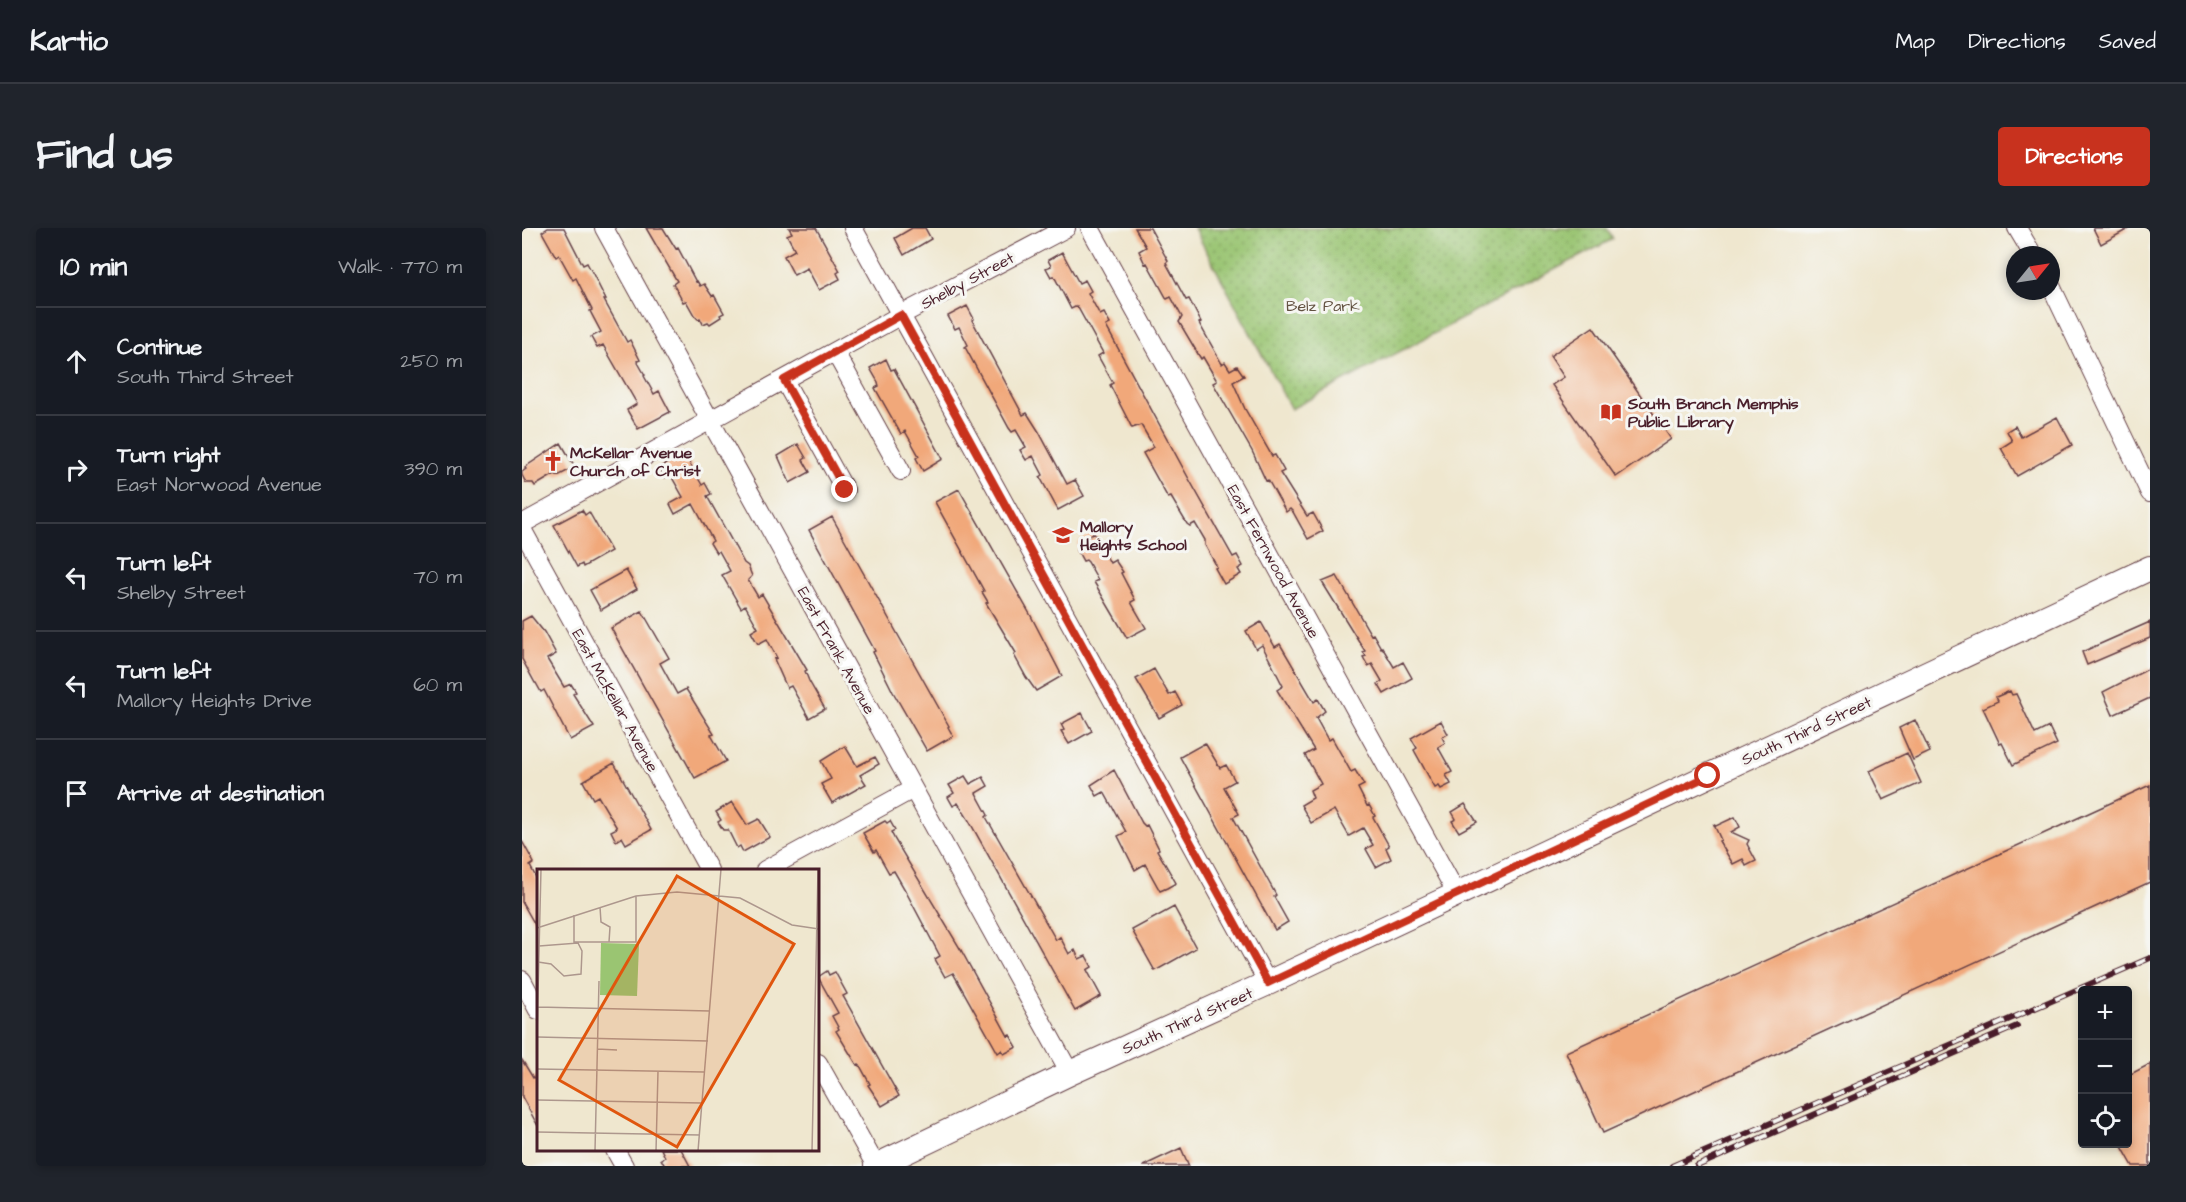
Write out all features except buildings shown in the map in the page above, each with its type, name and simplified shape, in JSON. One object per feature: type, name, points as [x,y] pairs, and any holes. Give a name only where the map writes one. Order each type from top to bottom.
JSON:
[{"type":"main road","name":"South Third Street","points":[[876,1166],[2150,568]]},
{"type":"street","name":"East Frank Avenue","points":[[604,228],[1070,1073]]},
{"type":"street","points":[[853,228],[1268,983]]},
{"type":"street","name":"Shelby Street","points":[[522,524],[901,315],[1066,228]]},
{"type":"street","name":"East Fernwood Avenue","points":[[1090,228],[1457,894]]},
{"type":"street","points":[[2017,228],[2028,246]]},
{"type":"street","points":[[2058,300],[2150,493]]},
{"type":"street","points":[[835,352],[902,471]]},
{"type":"street","points":[[784,380],[845,490]]},
{"type":"street","name":"East McKellar Avenue","points":[[522,529],[708,869]]},
{"type":"street","points":[[767,869],[913,789]]},
{"type":"street","points":[[522,980],[533,1001]]},
{"type":"street","points":[[819,1065],[876,1166]]},
{"type":"street","points":[[616,1151],[624,1166]]},
{"type":"green space","name":"Belz Park","points":[[1194,228],[1607,228],[1613,239],[1291,409]]},
{"type":"railway","points":[[1672,1166],[2150,958]]},
{"type":"railway","points":[[1697,1166],[2017,1026]]},
{"type":"place","name":"South Branch Memphis Public Library","points":[[1611,412]]},
{"type":"place","name":"McKellar Avenue Church of Christ","points":[[553,461]]},
{"type":"place","name":"Mallory Heights School","points":[[1063,535]]},
{"type":"route","points":[[845,490],[784,380],[901,315],[1268,983],[1708,776]]}]
